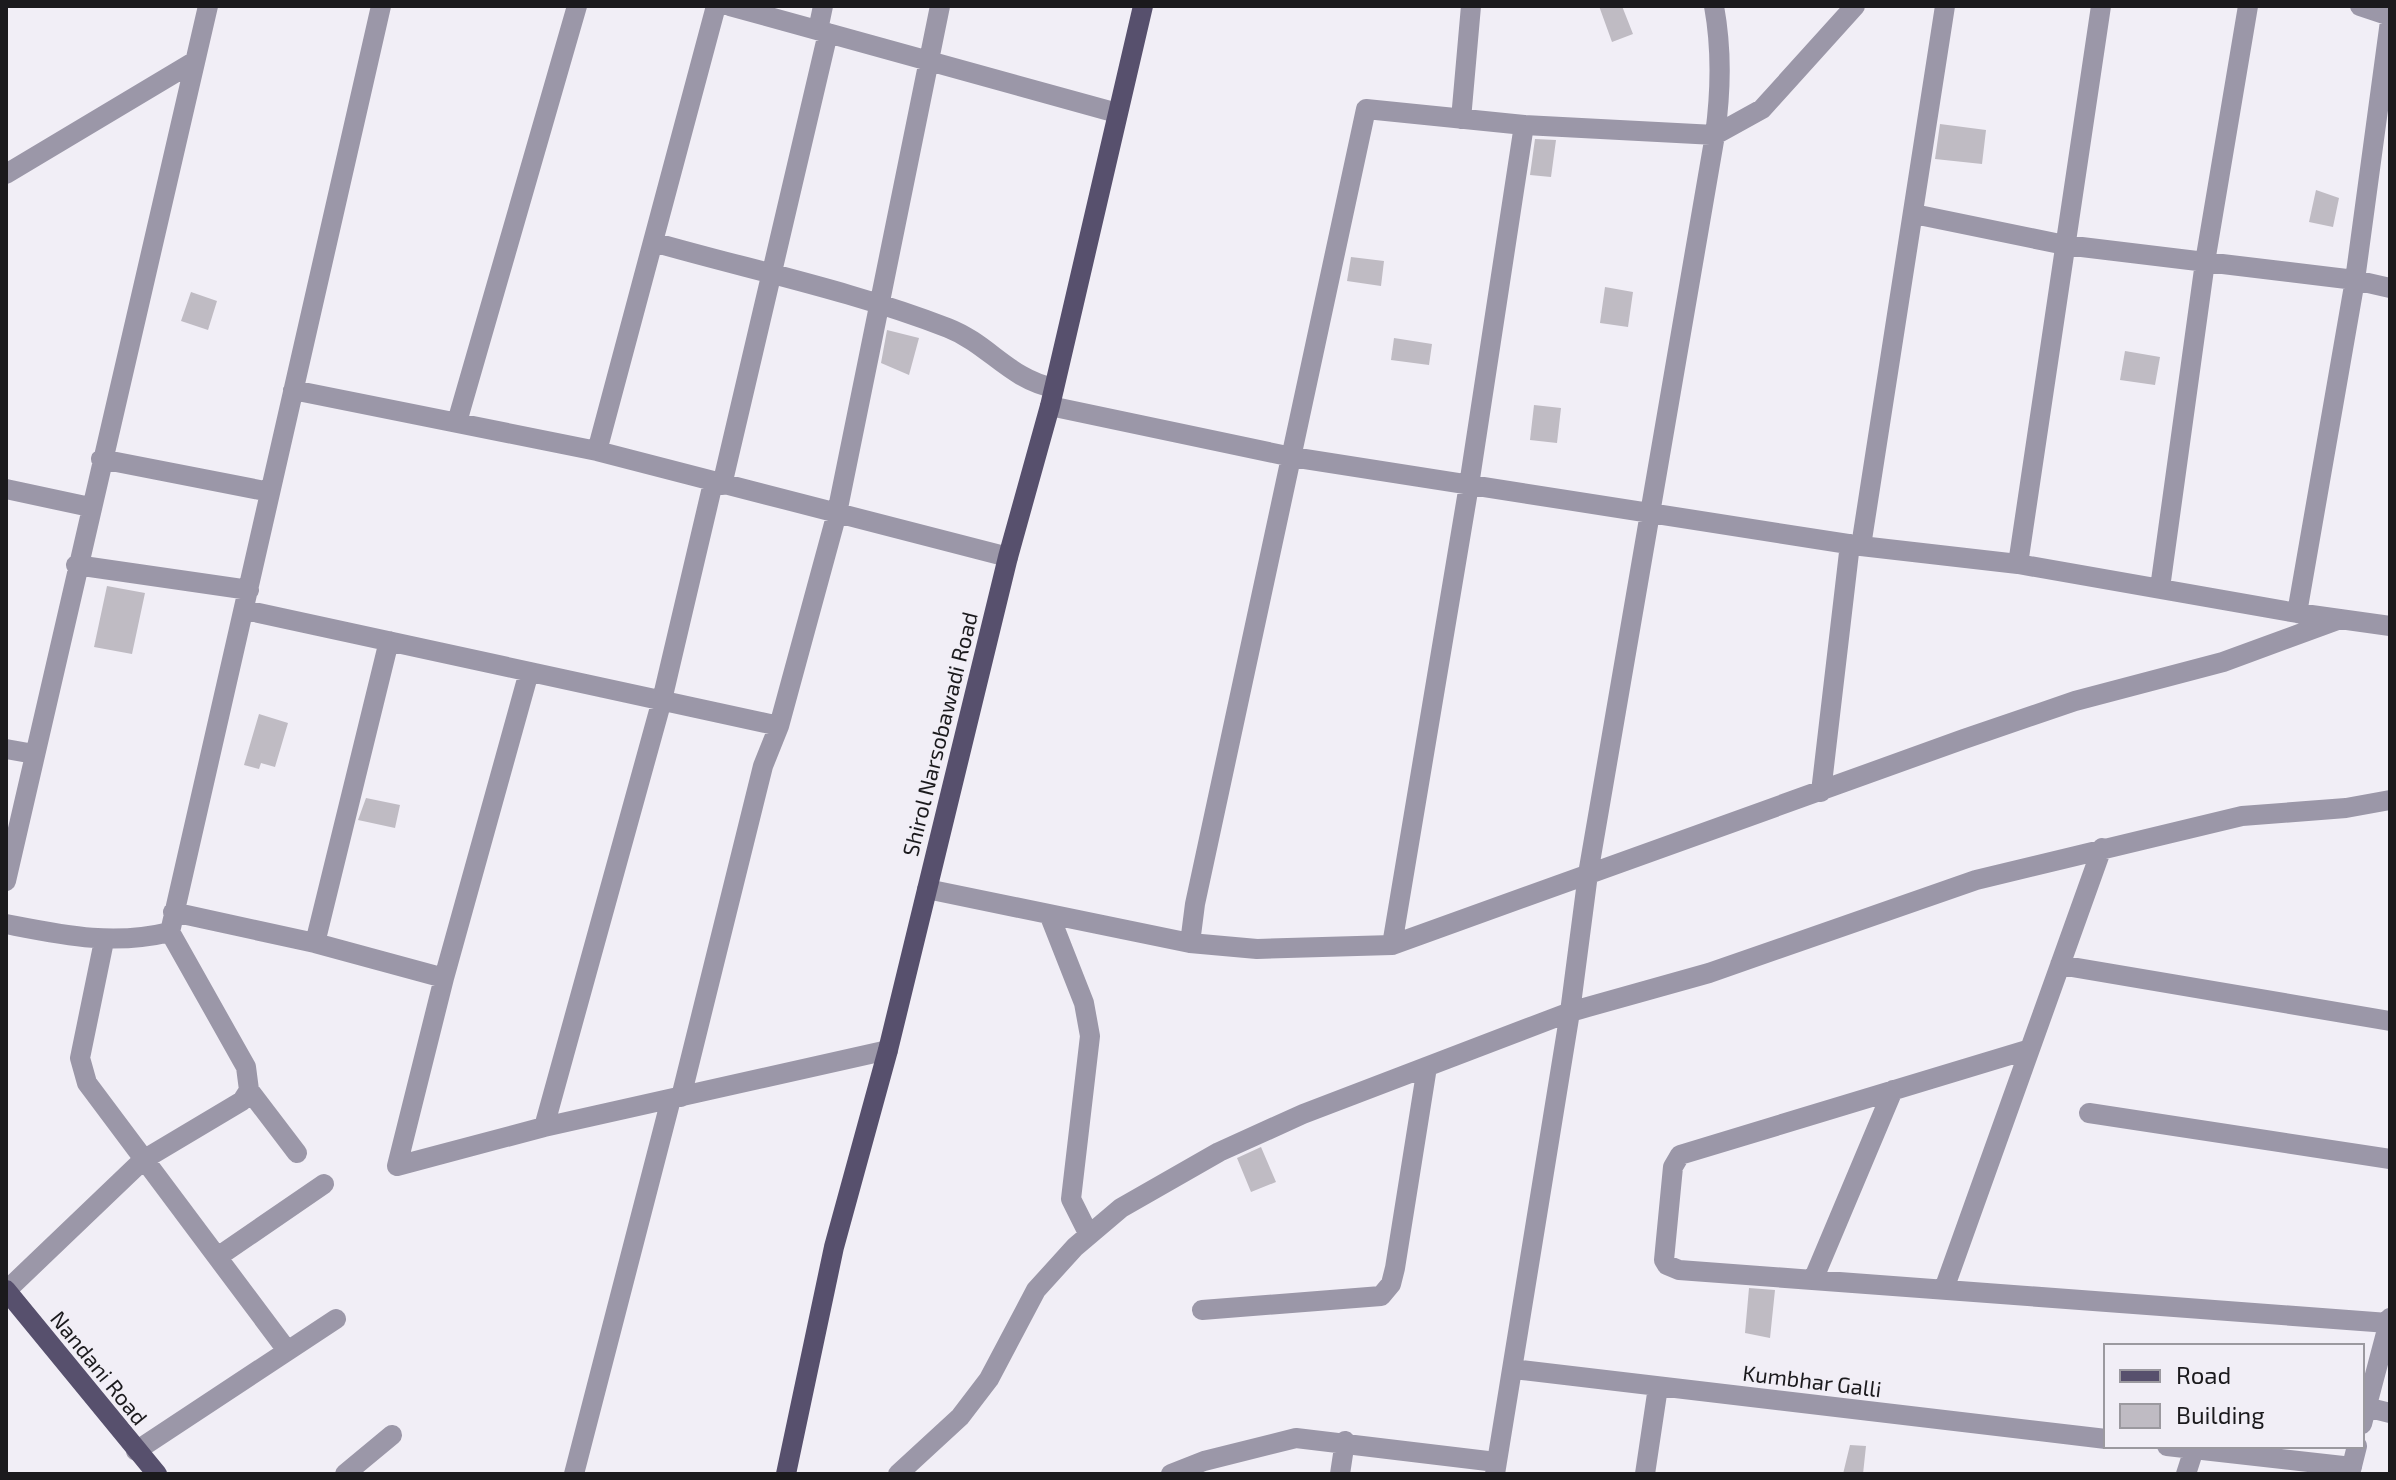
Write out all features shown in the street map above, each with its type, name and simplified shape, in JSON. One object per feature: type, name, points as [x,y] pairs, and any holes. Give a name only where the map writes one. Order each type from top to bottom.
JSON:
[{"type":"main road","name":"Shirol Narsobawadi Road","points":[[786,1474],[834,1247],[888,1050],[1008,557],[1052,397],[1143,6]]},
{"type":"main road","name":"Nandani Road","points":[[6,1291],[157,1474]]},
{"type":"street","points":[[6,881],[76,565],[208,6]]},
{"type":"street","points":[[297,1153],[249,1090],[246,1067],[171,922],[381,6]]},
{"type":"street","points":[[457,422],[577,6]]},
{"type":"street","points":[[597,451],[716,6]]},
{"type":"street","points":[[730,6],[1117,113]]},
{"type":"street","points":[[544,1127],[662,700],[717,484],[769,275],[823,32],[823,6]]},
{"type":"street","points":[[574,1474],[763,766],[779,726],[837,513],[940,6]]},
{"type":"street","points":[[1461,119],[1471,6]]},
{"type":"street","points":[[1171,1474],[1203,1468],[1296,1438],[1345,1441],[1495,1468],[1570,1012],[1588,874],[1715,135],[1721,90],[1721,44],[1714,6]]},
{"type":"street","points":[[1190,943],[1195,904],[1366,109],[1524,125],[1715,135],[1762,109],[1855,6]]},
{"type":"street","points":[[1821,792],[1855,545],[1914,214],[1945,6]]},
{"type":"street","points":[[2018,564],[2101,6]]},
{"type":"street","points":[[2160,588],[2205,262],[2248,6]]},
{"type":"street","points":[[2297,613],[2355,280],[2390,19],[2360,6]]},
{"type":"street","points":[[6,174],[195,61]]},
{"type":"street","points":[[1392,945],[1469,485],[1524,125]]},
{"type":"street","points":[[1914,214],[2065,245],[2355,280],[2390,288]]},
{"type":"street","points":[[653,242],[878,304],[968,337],[1052,397],[1292,457],[1855,545],[2018,564],[2297,613],[2390,626]]},
{"type":"street","points":[[293,390],[597,451],[1008,557]]},
{"type":"street","points":[[101,459],[270,492]]},
{"type":"street","points":[[6,489],[90,507]]},
{"type":"street","points":[[76,565],[247,600],[389,641],[779,726]]},
{"type":"street","points":[[927,889],[1190,943],[1257,949],[1392,945],[2061,706],[2223,662],[2340,619]]},
{"type":"street","points":[[315,943],[389,641]]},
{"type":"street","points":[[529,672],[444,978],[397,1166],[544,1127],[888,1050]]},
{"type":"street","points":[[6,749],[34,754]]},
{"type":"street","points":[[898,1474],[960,1417],[989,1379],[1036,1290],[1089,1235],[1121,1208],[1219,1152],[1570,1012],[1709,973],[1976,880],[2242,816],[2346,808],[2390,800]]},
{"type":"street","points":[[1944,1289],[2102,848]]},
{"type":"street","points":[[1049,914],[1084,1003],[1090,1036],[1071,1199],[1089,1235]]},
{"type":"street","points":[[6,924],[104,941],[139,940],[171,922],[315,943],[444,978]]},
{"type":"street","points":[[104,941],[82,1042],[82,1070],[87,1083],[286,1349]]},
{"type":"street","points":[[2060,965],[2390,1021]]},
{"type":"street","points":[[2030,1049],[1687,1153],[1675,1161],[1664,1260],[1667,1265],[1679,1270],[2389,1321],[2364,1416],[2390,1413]]},
{"type":"street","points":[[1202,1310],[1381,1296],[1387,1290],[1395,1268],[1427,1067]]},
{"type":"street","points":[[6,1291],[143,1160],[242,1101],[249,1090]]},
{"type":"street","points":[[1813,1280],[1893,1090]]},
{"type":"street","points":[[2089,1113],[2390,1159]]},
{"type":"street","points":[[219,1256],[324,1184]]},
{"type":"street","points":[[136,1451],[286,1349],[336,1319]]},
{"type":"street","name":"Kumbhar Galli","points":[[1513,1369],[2104,1439]]},
{"type":"street","points":[[1645,1474],[1658,1387]]},
{"type":"street","points":[[345,1474],[392,1435]]},
{"type":"street","points":[[1340,1474],[1345,1441]]},
{"type":"street","points":[[2185,1448],[2351,1471],[2357,1448]]},
{"type":"street","points":[[2186,1474],[2194,1449]]},
{"type":"building","points":[[1599,6],[1622,6],[1633,34],[1612,42]]},
{"type":"building","points":[[1940,124],[1986,130],[1982,164],[1935,159]]},
{"type":"building","points":[[1535,139],[1556,140],[1551,177],[1530,175]]},
{"type":"building","points":[[2316,190],[2339,198],[2333,227],[2309,222]]},
{"type":"building","points":[[1351,257],[1384,261],[1381,286],[1347,281]]},
{"type":"building","points":[[1605,287],[1633,292],[1628,327],[1600,323]]},
{"type":"building","points":[[191,292],[217,301],[208,330],[181,321]]},
{"type":"building","points":[[887,330],[919,338],[909,375],[881,363]]},
{"type":"building","points":[[1394,338],[1432,344],[1429,365],[1391,360]]},
{"type":"building","points":[[2125,351],[2160,357],[2155,385],[2120,380]]},
{"type":"building","points":[[1534,405],[1561,408],[1557,443],[1530,440]]},
{"type":"building","points":[[107,586],[145,593],[132,654],[94,647]]},
{"type":"building","points":[[259,714],[288,723],[275,767],[261,763],[259,769],[244,765]]},
{"type":"building","points":[[366,798],[400,805],[395,828],[358,820]]},
{"type":"building","points":[[1261,1147],[1276,1182],[1251,1192],[1237,1158]]},
{"type":"building","points":[[1749,1288],[1775,1290],[1770,1338],[1745,1333]]},
{"type":"building","points":[[1850,1445],[1866,1446],[1863,1474],[1843,1474]]}]
